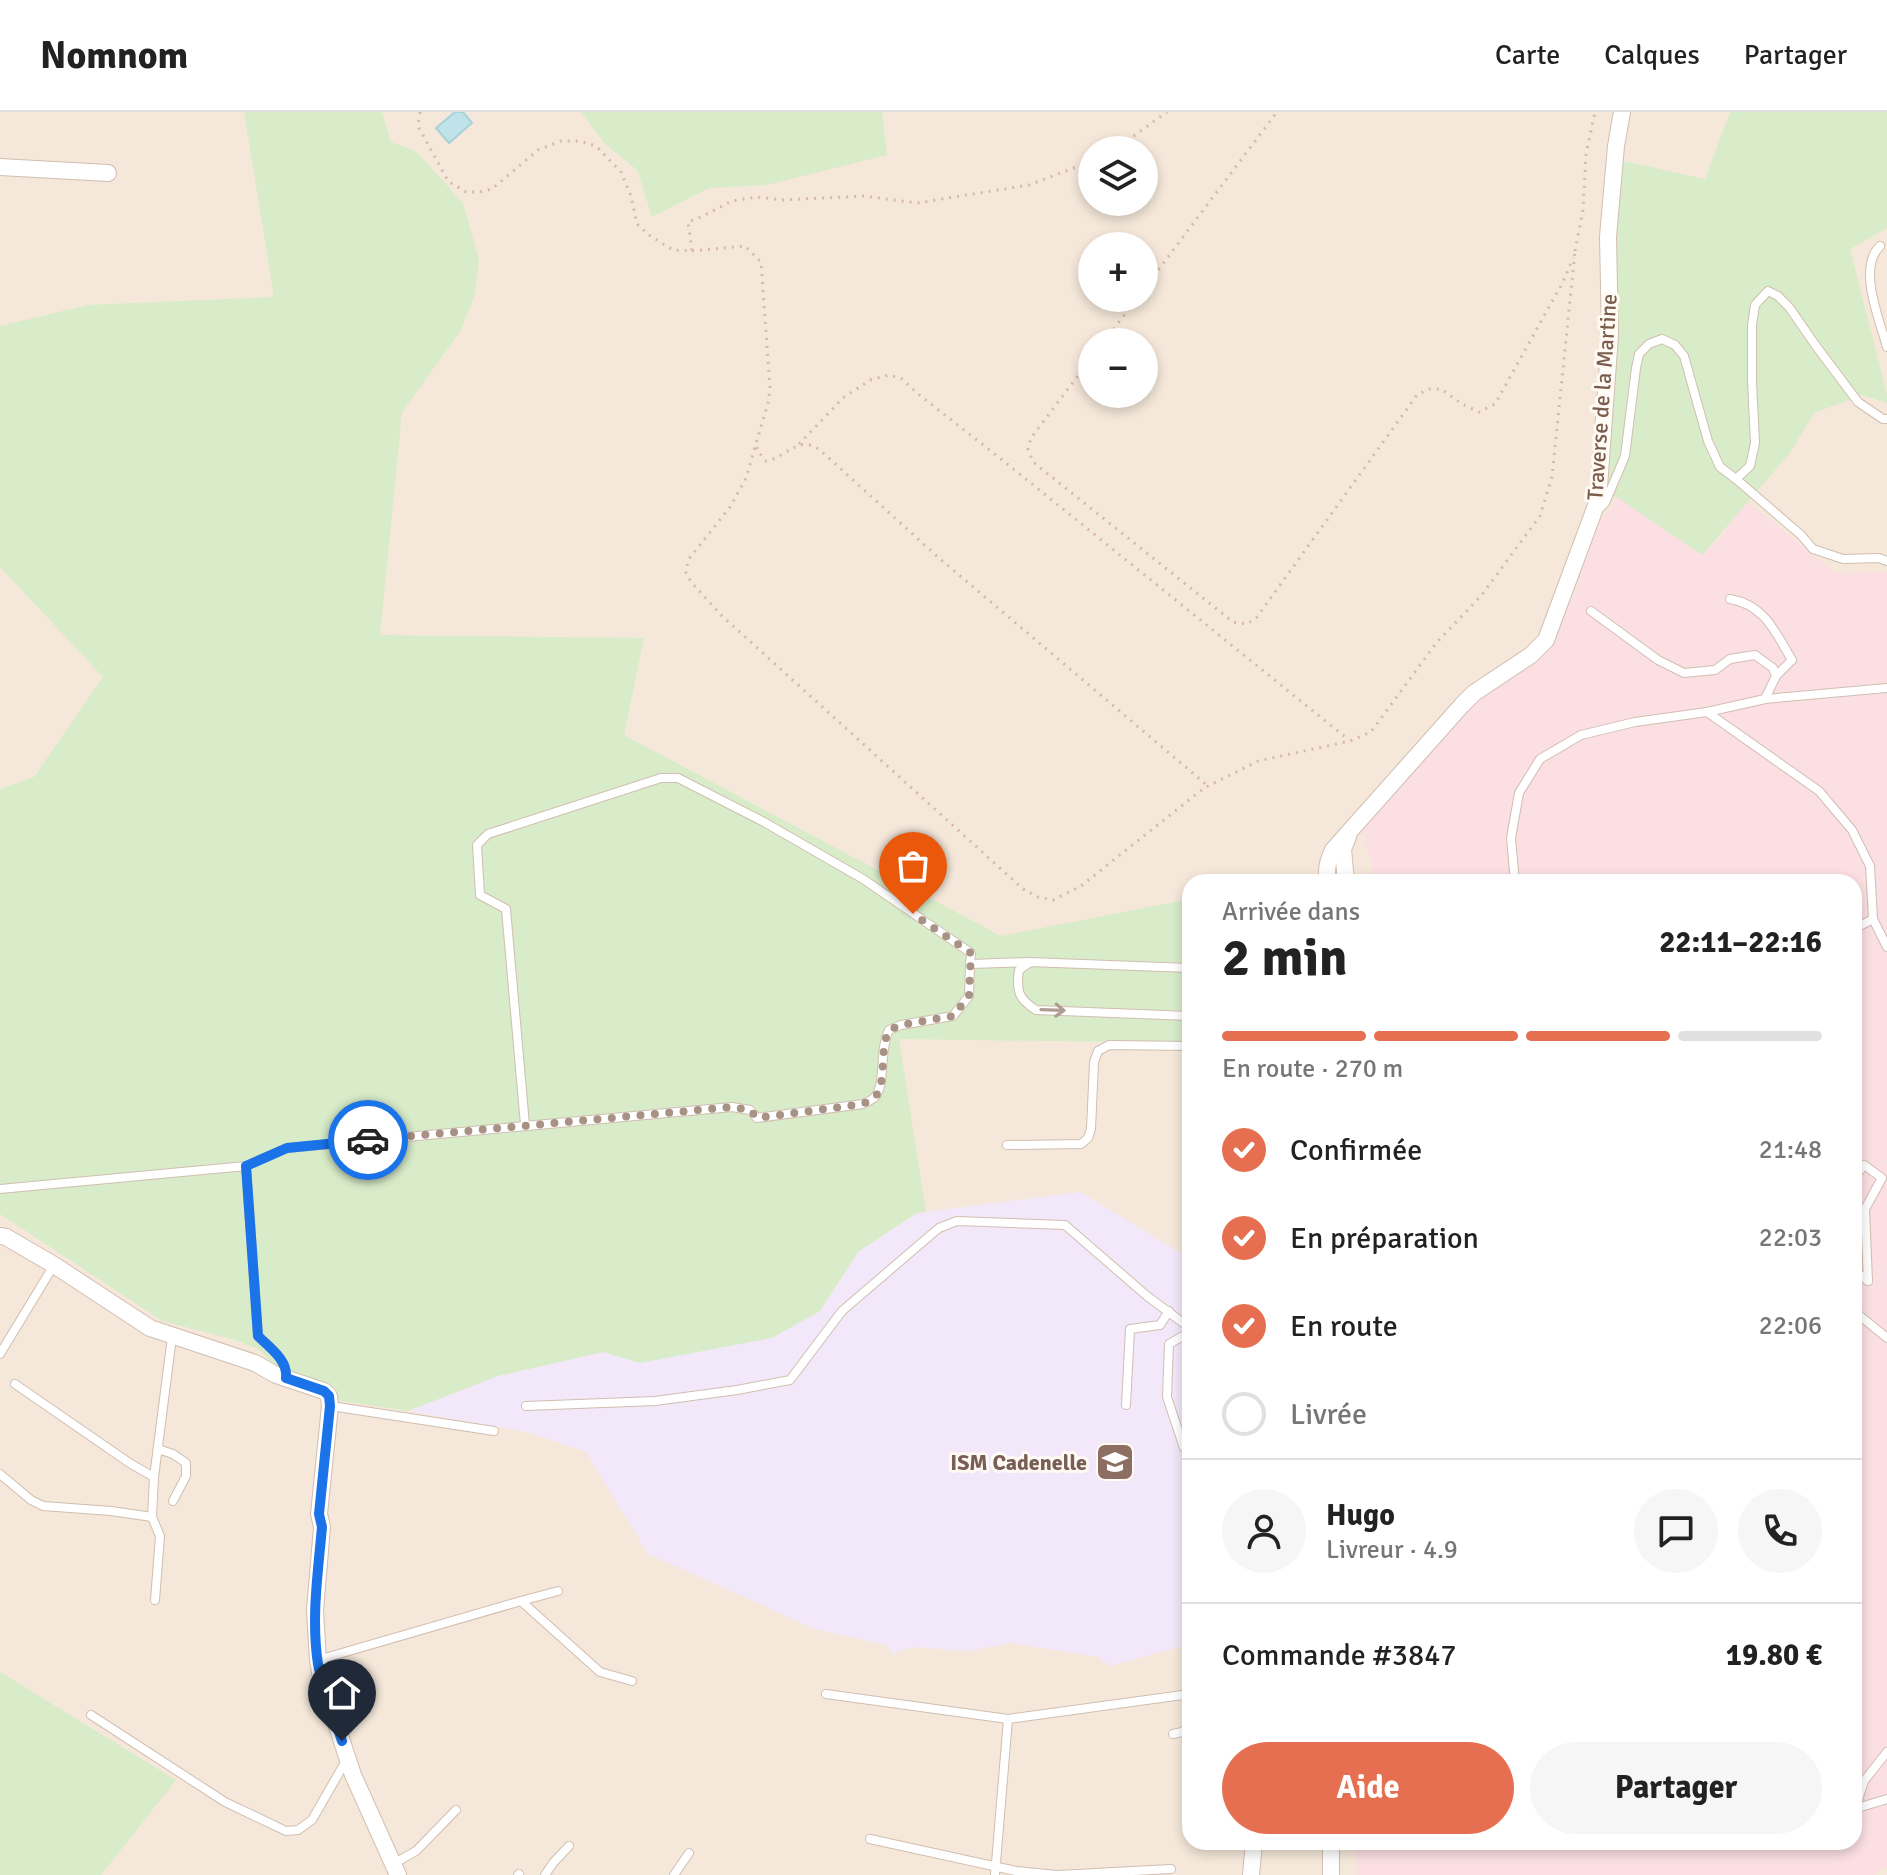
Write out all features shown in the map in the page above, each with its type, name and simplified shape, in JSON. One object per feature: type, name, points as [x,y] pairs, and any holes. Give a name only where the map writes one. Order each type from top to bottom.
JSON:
[{"type":"street","name":"Traverse de la Martine","points":[[1326,874],[1333,850],[1468,699],[1531,655],[1546,640],[1598,500],[1610,335],[1608,237],[1622,112]]},
{"type":"street","points":[[0,167],[108,173]]},
{"type":"street","points":[[1345,874],[1343,849],[1350,830]]},
{"type":"street","points":[[2,1239],[54,1265],[150,1328],[255,1363],[276,1375],[324,1391],[329,1396],[319,1514],[322,1527],[315,1610],[318,1660],[347,1758],[395,1870]]},
{"type":"street","points":[[1251,1875],[1253,1850]]},
{"type":"street","points":[[1331,1850],[1331,1875]]},
{"type":"lane","points":[[1880,246],[1875,251],[1871,293],[1887,347]]},
{"type":"lane","points":[[1736,479],[1750,466],[1755,443],[1752,325],[1755,305],[1768,291],[1789,307],[1858,402],[1887,419]]},
{"type":"lane","points":[[1593,514],[1605,503],[1625,456],[1639,354],[1649,344],[1662,339],[1675,345],[1684,356],[1708,441],[1720,467],[1801,535],[1813,549],[1843,559],[1879,558],[1887,561]]},
{"type":"lane","points":[[1730,599],[1745,602],[1766,616],[1792,660],[1776,676],[1765,699]]},
{"type":"lane","points":[[1591,611],[1658,660],[1684,673],[1715,670],[1730,659],[1755,655],[1773,668],[1776,676]]},
{"type":"lane","points":[[1514,874],[1511,838],[1519,793],[1540,759],[1581,735],[1765,699],[1887,688]]},
{"type":"lane","points":[[1707,712],[1819,791],[1852,830],[1870,866],[1873,919],[1887,947]]},
{"type":"lane","points":[[0,1189],[246,1166],[287,1148],[732,1107],[750,1110],[757,1118],[863,1104],[875,1096],[881,1084],[884,1040],[889,1030],[953,1016],[969,996],[971,953],[863,879],[764,822],[678,778],[661,778],[488,834],[477,845],[480,895],[506,909],[525,1125]]},
{"type":"lane","points":[[1862,925],[1873,919]]},
{"type":"lane","points":[[1029,962],[1019,970],[1017,986],[1024,1003],[1036,1010],[1182,1016]]},
{"type":"lane","points":[[970,964],[1029,962],[1182,968]]},
{"type":"lane","points":[[1007,1145],[1081,1144],[1088,1138],[1094,1062],[1098,1051],[1109,1045],[1182,1046]]},
{"type":"lane","points":[[1862,1168],[1864,1165],[1882,1178],[1865,1209],[1868,1281],[1862,1276]]},
{"type":"lane","points":[[246,1166],[258,1336],[284,1363],[286,1378]]},
{"type":"lane","points":[[526,1406],[655,1401],[790,1380],[842,1311],[939,1228],[957,1221],[1065,1225],[1182,1323]]},
{"type":"lane","points":[[0,1354],[54,1265]]},
{"type":"lane","points":[[1126,1405],[1130,1329],[1160,1325],[1169,1311]]},
{"type":"lane","points":[[1862,1318],[1887,1338]]},
{"type":"lane","points":[[1182,1335],[1169,1344],[1167,1397],[1182,1442]]},
{"type":"lane","points":[[155,1600],[160,1536],[152,1517],[154,1477],[172,1337]]},
{"type":"lane","points":[[15,1384],[154,1477]]},
{"type":"lane","points":[[330,1406],[494,1431]]},
{"type":"lane","points":[[158,1449],[186,1463],[186,1476],[173,1501]]},
{"type":"lane","points":[[0,1474],[43,1506],[152,1517]]},
{"type":"lane","points":[[318,1660],[558,1591]]},
{"type":"lane","points":[[521,1601],[600,1672],[632,1681]]},
{"type":"lane","points":[[826,1694],[1008,1719],[1182,1695]]},
{"type":"lane","points":[[91,1715],[225,1802],[286,1831],[298,1830],[312,1820],[347,1758]]},
{"type":"lane","points":[[996,1871],[1008,1719]]},
{"type":"lane","points":[[1173,1734],[1182,1732]]},
{"type":"lane","points":[[1862,1787],[1887,1752]]},
{"type":"lane","points":[[1862,1807],[1887,1799]]},
{"type":"lane","points":[[395,1870],[456,1810]]},
{"type":"lane","points":[[870,1839],[996,1871],[1057,1875],[1171,1869]]},
{"type":"lane","points":[[545,1875],[569,1846]]},
{"type":"lane","points":[[674,1875],[689,1853]]},
{"type":"path","points":[[420,112],[418,126],[448,181],[466,192],[492,189],[538,150],[561,141],[580,141],[596,146],[621,172],[631,196],[637,224],[649,235],[673,250],[745,246],[761,262],[770,388],[768,403],[746,478],[730,507],[688,560],[686,573],[721,615],[1023,889],[1053,900],[1081,886],[1208,786],[1258,761],[1350,741],[1371,732],[1437,642],[1481,596],[1540,516],[1552,477],[1575,251],[1583,210],[1586,154],[1595,112]]},
{"type":"path","points":[[1134,136],[1167,112]]},
{"type":"path","points":[[1158,270],[1277,112]]},
{"type":"path","points":[[692,251],[688,222],[732,201],[757,197],[782,200],[864,196],[917,203],[1029,185],[1078,166]]},
{"type":"path","points":[[1078,376],[1031,438],[1028,449],[1033,462],[1233,622],[1247,624],[1257,617],[1417,395],[1429,389],[1441,389],[1479,412],[1495,404],[1563,282],[1575,251]]},
{"type":"path","points":[[758,435],[757,450],[766,461],[774,459],[799,444],[843,398],[870,380],[889,375],[902,379],[1350,741]]},
{"type":"path","points":[[799,444],[811,444],[837,464],[939,558],[1208,786]]},
{"type":"shaded area","points":[[0,112],[1887,112],[1887,1875],[0,1875]]},
{"type":"shaded area","points":[[1619,488],[1709,550],[1724,535],[1729,509],[1748,502],[1835,573],[1887,572],[1887,1867],[1874,1875],[1357,1875],[1356,1850],[1862,1850],[1862,874],[1372,874],[1366,845],[1363,823],[1467,706],[1534,663],[1550,643],[1575,593],[1577,571],[1600,520],[1612,509]]},
{"type":"shaded area","points":[[1081,1192],[1182,1254],[1182,1646],[1110,1666],[1098,1657],[1011,1643],[968,1651],[910,1647],[893,1654],[886,1645],[815,1629],[648,1554],[586,1452],[527,1432],[408,1411],[498,1376],[603,1352],[640,1363],[820,1311],[858,1252],[917,1213]]},
{"type":"green space","points":[[244,112],[382,112],[391,142],[416,151],[463,203],[479,260],[475,294],[460,332],[402,412],[380,635],[644,638],[624,735],[1001,936],[1182,901],[1182,1043],[899,1039],[926,1212],[917,1213],[858,1252],[820,1311],[772,1338],[640,1363],[603,1352],[498,1376],[408,1411],[335,1400],[336,1388],[279,1369],[258,1349],[162,1321],[0,1214],[0,789],[34,777],[103,677],[0,567],[0,326],[88,305],[274,297]]},
{"type":"green space","points":[[581,112],[882,112],[887,155],[767,185],[709,188],[652,217],[637,170],[604,143]]},
{"type":"green space","points":[[1730,112],[1887,112],[1887,228],[1850,249],[1887,403],[1862,395],[1814,413],[1790,453],[1702,555],[1618,498],[1604,494],[1613,224],[1619,160],[1705,179]]},
{"type":"green space","points":[[0,1672],[176,1780],[101,1875],[0,1875]]},
{"type":"water","points":[[455,112],[463,112],[472,123],[449,143],[436,128]]},
{"type":"way so far","points":[[368,1140],[732,1107],[750,1110],[757,1118],[863,1104],[875,1096],[881,1084],[884,1040],[889,1030],[953,1016],[969,996],[971,953],[913,914]]},
{"type":"place","name":"ISM Cadenelle","points":[[1115,1462]]},
{"type":"route","points":[[342,1741],[321,1678],[315,1610],[329,1396],[324,1391],[286,1378],[284,1363],[258,1336],[246,1166],[287,1148],[368,1140]]}]
